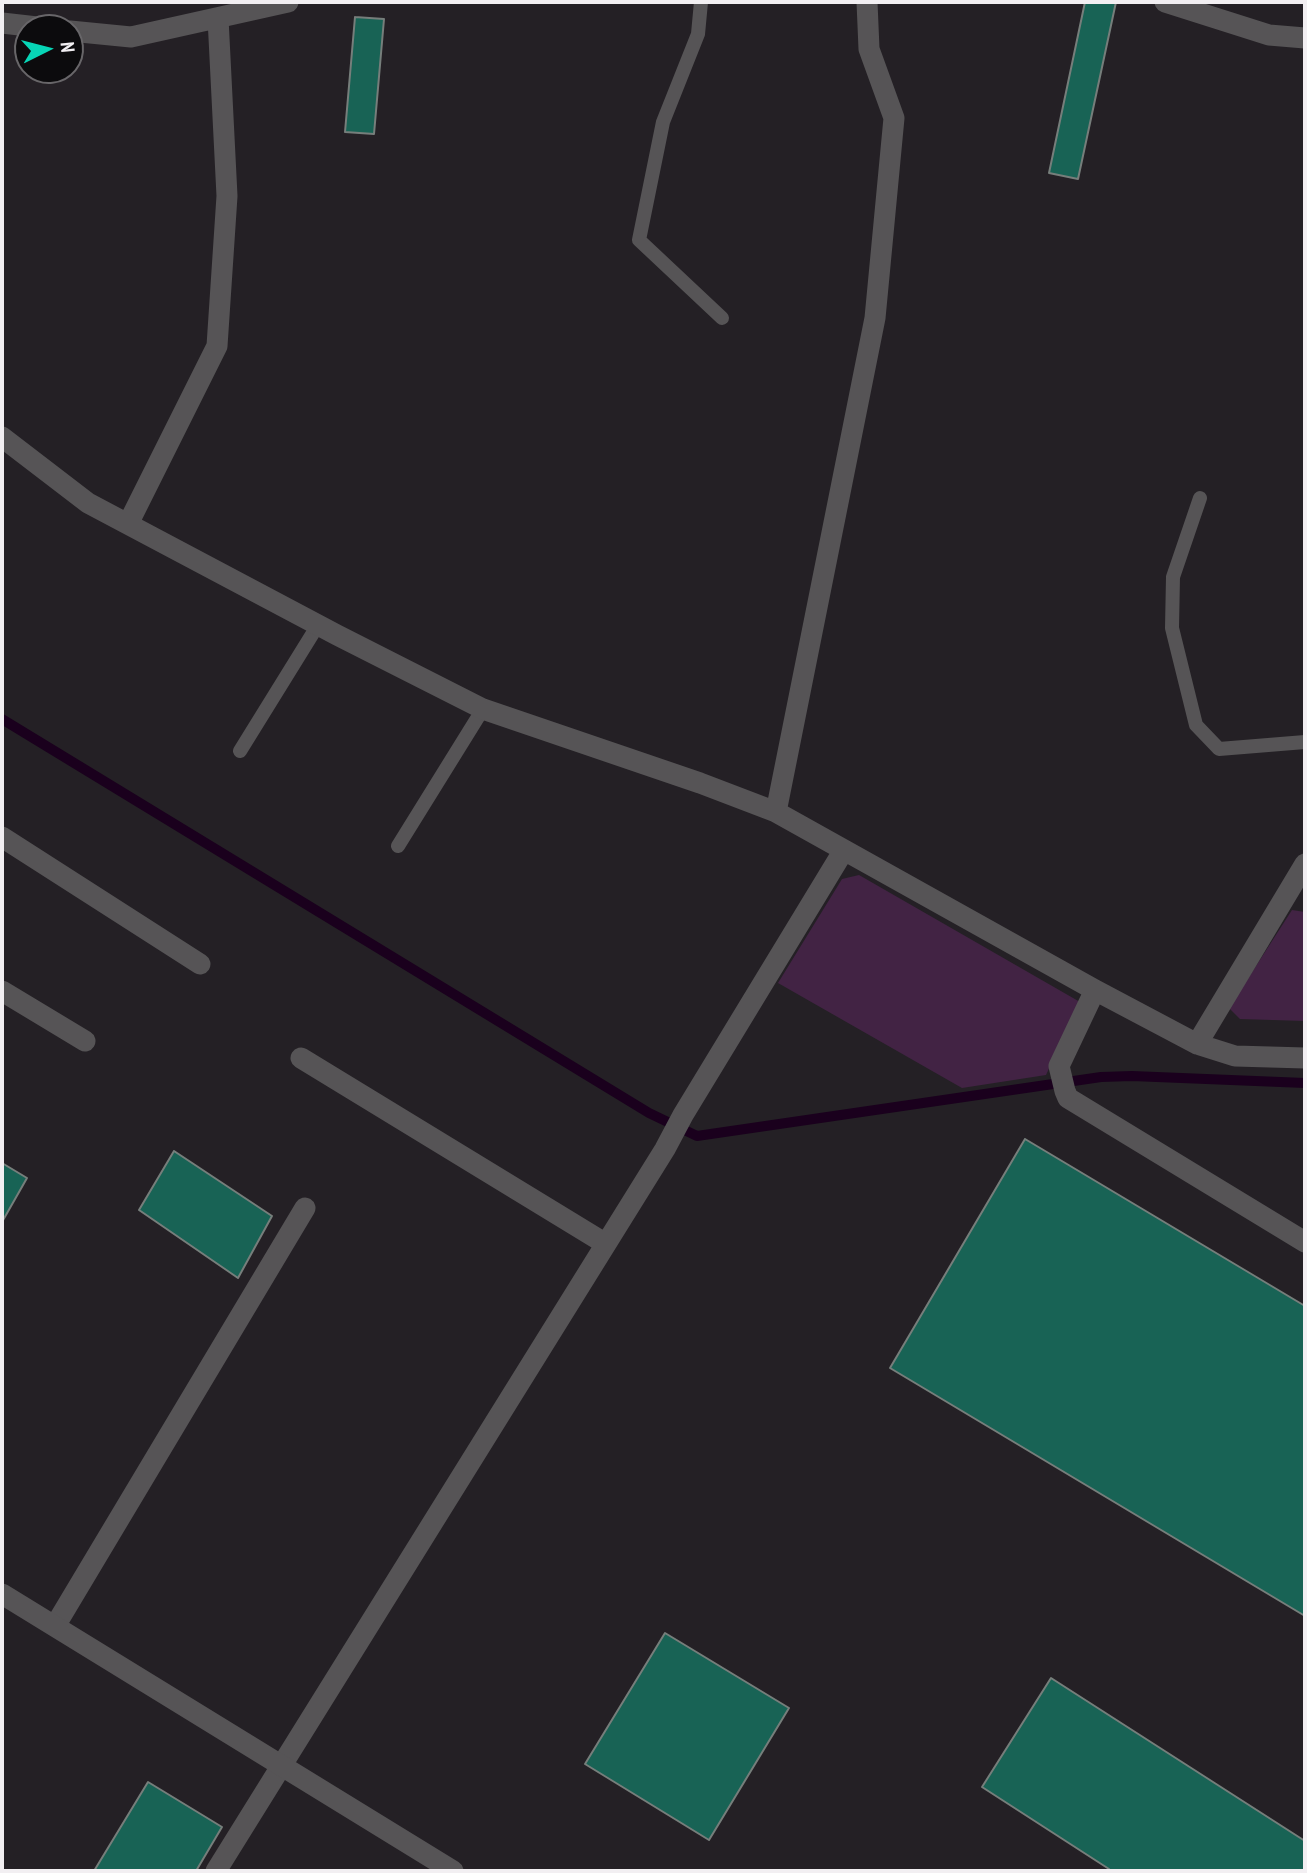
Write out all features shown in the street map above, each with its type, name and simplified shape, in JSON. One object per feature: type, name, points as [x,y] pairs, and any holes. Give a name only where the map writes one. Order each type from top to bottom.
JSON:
[{"type":"street","points":[[84,32],[131,37],[288,2]]},
{"type":"street","points":[[776,812],[875,318],[894,118],[869,49],[867,2]]},
{"type":"street","points":[[1165,2],[1269,35],[1305,38]]},
{"type":"street","points":[[128,524],[217,346],[227,196],[218,18]]},
{"type":"street","points":[[2,437],[88,503],[483,709],[700,783],[776,812],[1197,1044],[1234,1056],[1305,1058]]},
{"type":"street","points":[[2,837],[200,964]]},
{"type":"street","points":[[216,1871],[665,1149],[844,850]]},
{"type":"street","points":[[1197,1044],[1305,864]]},
{"type":"street","points":[[1095,990],[1059,1066],[1068,1098],[1305,1242]]},
{"type":"street","points":[[2,991],[85,1041]]},
{"type":"street","points":[[301,1058],[606,1244]]},
{"type":"street","points":[[55,1626],[305,1208]]},
{"type":"street","points":[[2,1594],[453,1871]]},
{"type":"lane","points":[[701,2],[698,34],[663,122],[639,240],[722,318]]},
{"type":"lane","points":[[1200,498],[1173,577],[1172,628],[1196,725],[1219,749],[1305,741]]},
{"type":"lane","points":[[240,751],[318,625]]},
{"type":"lane","points":[[398,846],[483,709]]},
{"type":"shaded area","points":[[859,875],[1080,1002],[1046,1075],[962,1088],[778,983],[842,879]]},
{"type":"shaded area","points":[[1292,910],[1305,912],[1305,1021],[1240,1019],[1229,1008]]},
{"type":"building","points":[[1085,2],[1116,2],[1078,179],[1049,173]]},
{"type":"building","points":[[355,17],[384,19],[374,134],[345,132]]},
{"type":"building","points":[[1025,1139],[1305,1306],[1305,1616],[890,1368]]},
{"type":"building","points":[[174,1151],[272,1216],[238,1278],[139,1210]]},
{"type":"building","points":[[2,1163],[27,1178],[2,1222]]},
{"type":"building","points":[[665,1633],[789,1708],[709,1840],[585,1764]]},
{"type":"building","points":[[1051,1678],[1305,1841],[1305,1871],[1108,1871],[1109,1869],[982,1787]]},
{"type":"building","points":[[148,1782],[222,1827],[196,1871],[94,1871]]},
{"type":"waterway","points":[[2,719],[649,1113],[697,1136],[1101,1077],[1305,1083]]}]
